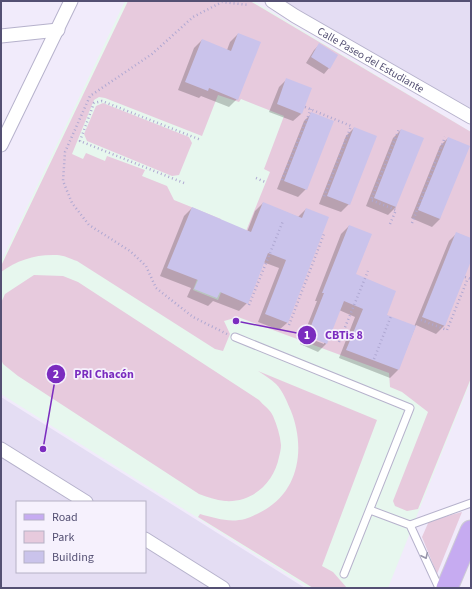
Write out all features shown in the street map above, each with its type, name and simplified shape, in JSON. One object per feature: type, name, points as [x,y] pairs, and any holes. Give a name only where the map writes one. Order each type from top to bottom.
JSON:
[{"type":"main road","points":[[447,588],[471,531]]},
{"type":"street","points":[[1,145],[71,1]]},
{"type":"street","name":"Calle Paseo del Estudiante","points":[[272,1],[295,16],[471,116]]},
{"type":"street","points":[[1,36],[58,30]]},
{"type":"street","points":[[2,453],[84,501]]},
{"type":"street","points":[[146,540],[224,588]]},
{"type":"lane","points":[[235,337],[410,408],[344,574]]},
{"type":"lane","points":[[370,510],[410,525],[471,503]]},
{"type":"lane","points":[[410,525],[439,588]]},
{"type":"path","points":[[235,337],[193,317],[156,288],[146,266],[130,251],[89,225],[72,203],[63,181],[65,152],[90,96],[152,54],[193,17],[222,2],[249,5]]},
{"type":"path","points":[[184,183],[80,141],[94,103],[102,101],[201,140]]},
{"type":"path","points":[[305,107],[351,126],[324,197]]},
{"type":"path","points":[[282,180],[311,109]]},
{"type":"path","points":[[390,224],[396,210],[371,200],[399,129]]},
{"type":"path","points":[[412,223],[445,137]]},
{"type":"path","points":[[256,178],[266,182]]},
{"type":"path","points":[[249,306],[283,221]]},
{"type":"path","points":[[289,325],[324,234]]},
{"type":"path","points":[[339,342],[368,271]]},
{"type":"path","points":[[421,320],[447,330],[470,279],[465,277]]},
{"type":"path","points":[[374,359],[391,316]]},
{"type":"shaded area","points":[[125,1],[253,1],[471,132],[471,380],[388,588],[309,588],[1,394],[1,262]]},
{"type":"shaded area","points":[[274,1],[471,1],[471,119]]},
{"type":"shaded area","points":[[1,397],[305,588],[1,588]]},
{"type":"green space","points":[[128,1],[250,1],[471,132],[471,378],[418,509],[407,511],[395,506],[393,501],[428,412],[402,392],[390,387],[389,373],[238,317],[224,321],[230,334],[223,351],[215,349],[77,261],[62,256],[49,255],[34,257],[20,261],[1,272],[1,266]],"holes":[[[218,95],[239,102],[241,99],[284,116],[264,169],[270,172],[218,300],[193,290],[221,219],[174,200],[167,186],[142,176],[145,170],[107,156],[105,161],[86,153],[83,159],[72,154],[94,100],[99,97],[202,136]]]},
{"type":"green space","points":[[103,103],[189,137],[192,143],[179,175],[172,176],[87,141],[84,134],[96,106]]},
{"type":"green space","points":[[34,275],[63,276],[78,282],[259,400],[273,416],[281,445],[276,466],[267,483],[253,495],[235,501],[218,500],[199,494],[18,376],[3,364],[1,359],[1,303],[5,294]]},
{"type":"green space","points":[[258,371],[377,420],[322,566],[333,572],[347,588],[313,588],[198,517],[200,514],[228,520],[249,518],[272,505],[283,494],[291,482],[296,469],[298,455],[296,426],[281,390],[274,382]]},
{"type":"green space","points":[[462,512],[437,574],[422,537],[429,521]]},
{"type":"building","points":[[238,33],[261,42],[238,100],[209,88],[208,91],[185,82],[202,39],[231,51]]},
{"type":"building","points":[[319,43],[338,55],[330,69],[311,57]]},
{"type":"building","points":[[286,78],[312,88],[302,114],[277,104]]},
{"type":"building","points":[[311,112],[334,121],[307,190],[284,181]]},
{"type":"building","points":[[354,127],[377,136],[350,205],[327,196]]},
{"type":"building","points":[[401,129],[424,138],[396,207],[374,198]]},
{"type":"building","points":[[448,137],[470,146],[440,219],[418,210]]},
{"type":"building","points":[[263,202],[302,218],[306,208],[329,217],[288,323],[265,314],[286,260],[268,253],[248,304],[220,292],[217,298],[194,289],[198,280],[167,268],[192,207],[251,232]]},
{"type":"building","points":[[349,225],[372,234],[356,274],[396,291],[387,315],[416,326],[399,370],[346,350],[363,309],[344,301],[327,344],[307,336]]},
{"type":"building","points":[[456,232],[471,238],[471,261],[445,326],[422,317]]},
{"type":"place","name":"CBTis 8","points":[[236,321]]},
{"type":"place","name":"PRI Chacón","points":[[43,449]]}]
